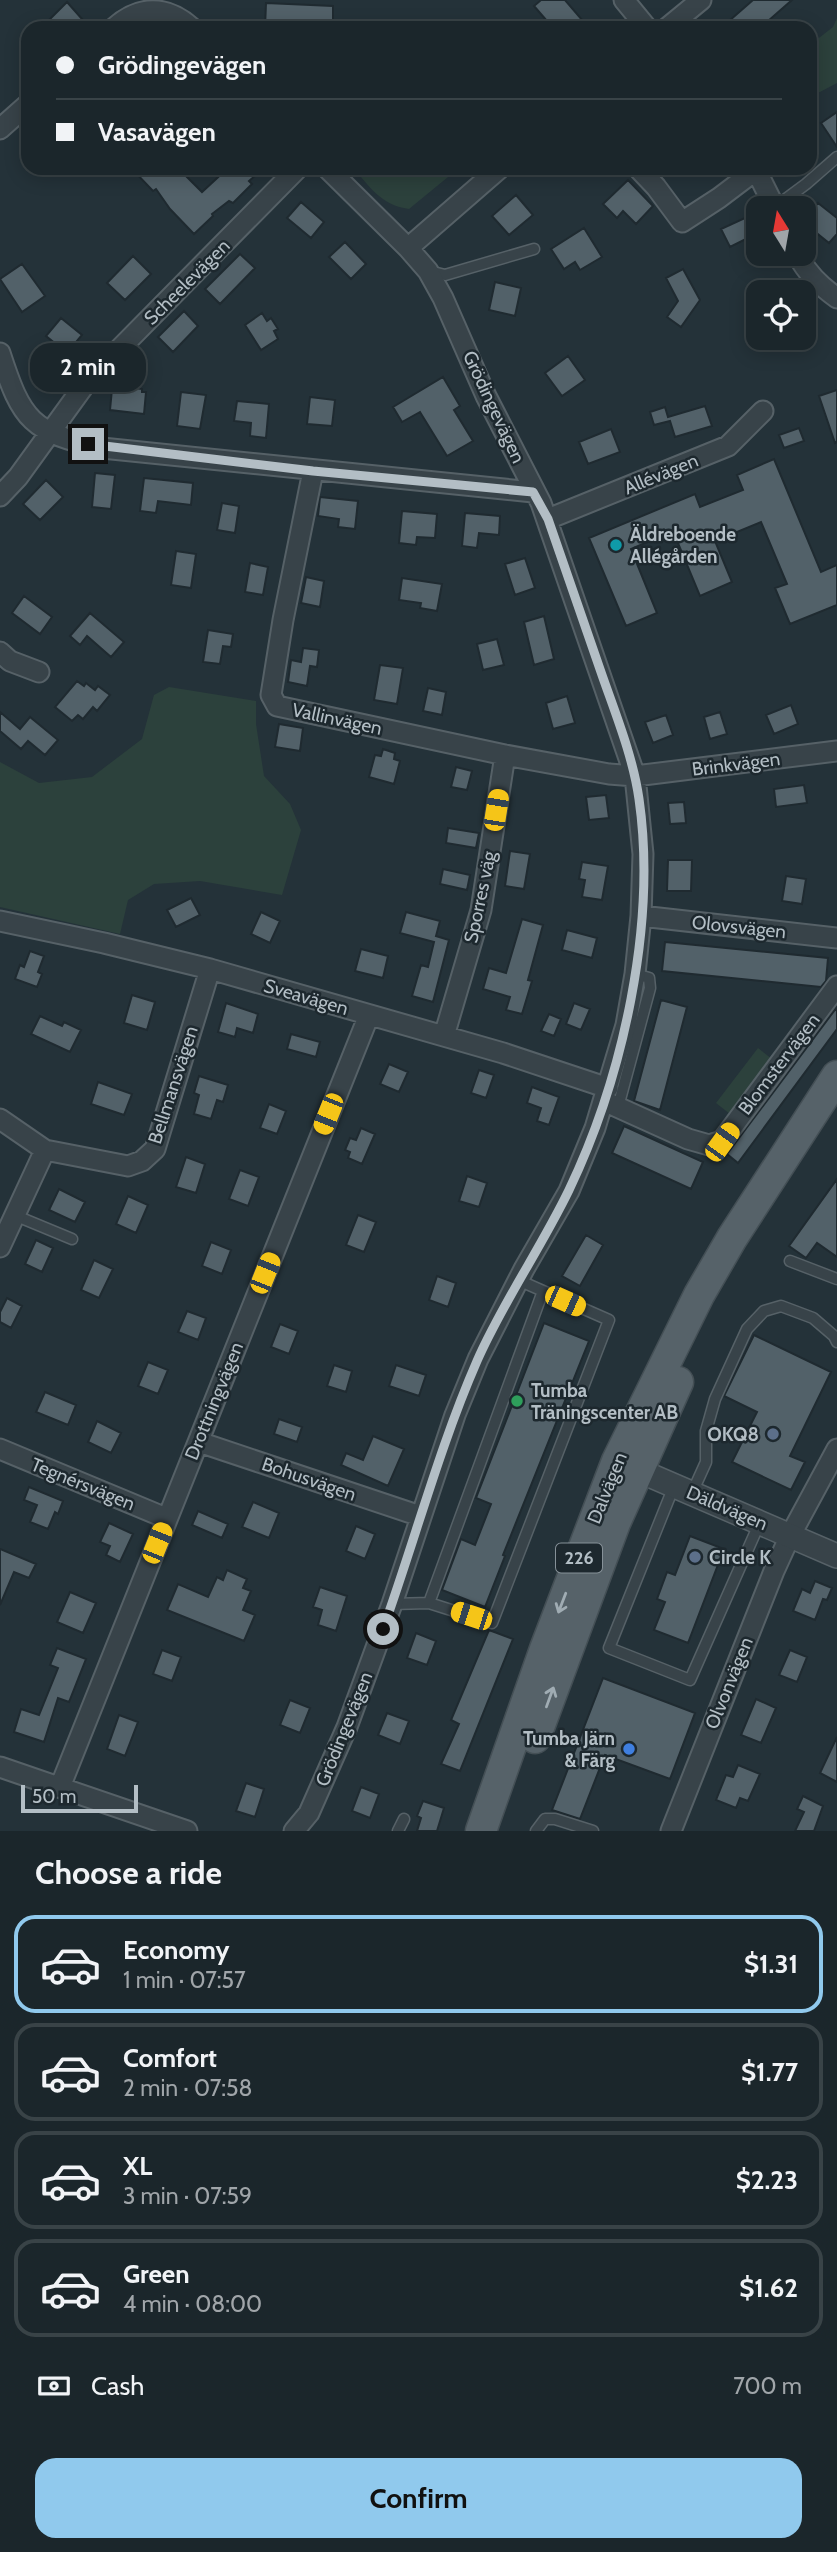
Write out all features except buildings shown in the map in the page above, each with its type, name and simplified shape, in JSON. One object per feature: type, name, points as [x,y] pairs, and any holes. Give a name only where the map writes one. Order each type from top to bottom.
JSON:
[{"type":"main road","name":"Dalvägen","points":[[481,1831],[545,1649],[699,1295],[732,1238],[837,1076]]},
{"type":"main road","name":"Dalvägen","points":[[502,1831],[603,1553],[627,1465]]},
{"type":"street","points":[[624,0],[641,21]]},
{"type":"street","points":[[676,21],[701,0]]},
{"type":"street","points":[[123,21],[158,5],[182,21]]},
{"type":"street","points":[[0,129],[21,110]]},
{"type":"street","name":"Scheelevägen","points":[[0,496],[18,477],[86,383],[292,175]]},
{"type":"street","name":"Grödingevägen","points":[[293,1831],[309,1813],[329,1770],[392,1604],[420,1516],[474,1370],[519,1280],[569,1191],[610,1099],[635,974],[641,916],[643,854],[635,776],[548,519],[486,396],[443,298],[428,271],[334,175]]},
{"type":"street","points":[[408,248],[492,175]]},
{"type":"street","points":[[645,175],[682,222],[748,175]]},
{"type":"street","points":[[759,175],[770,196]]},
{"type":"street","points":[[804,266],[821,288],[837,298]]},
{"type":"street","points":[[0,353],[21,409],[34,422],[51,433],[102,448],[533,492]]},
{"type":"street","name":"Allévägen","points":[[548,519],[728,446],[763,411]]},
{"type":"street","name":"Vallinvägen","points":[[313,471],[271,695],[276,706],[505,755],[609,774],[635,776]]},
{"type":"street","points":[[0,652],[10,661],[39,672]]},
{"type":"street","name":"Brinkvägen","points":[[635,776],[837,751]]},
{"type":"street","name":"Sporres väg","points":[[444,1036],[481,910],[505,755]]},
{"type":"street","name":"Olovsvägen","points":[[641,916],[837,938]]},
{"type":"street","name":"Sveavägen","points":[[0,921],[210,969],[444,1036],[610,1099]]},
{"type":"street","name":"Bellmansvägen","points":[[45,1150],[128,1166],[149,1156],[155,1149],[210,969]]},
{"type":"street","name":"Blomstervägen","points":[[610,1099],[688,1139],[709,1145],[722,1142],[837,986]]},
{"type":"street","name":"Drottningvägen","points":[[60,1787],[369,1015]]},
{"type":"street","points":[[0,1119],[45,1150],[0,1247]]},
{"type":"street","name":"Bohusvägen","points":[[199,1442],[420,1516]]},
{"type":"street","name":"Olvonvägen","points":[[669,1823],[790,1536],[837,1449]]},
{"type":"street","name":"Tegnérsvägen","points":[[0,1450],[166,1518]]},
{"type":"street","name":"Däldvägen","points":[[627,1465],[837,1556]]},
{"type":"street","points":[[0,1767],[187,1831]]},
{"type":"lane","points":[[817,175],[837,158]]},
{"type":"lane","points":[[790,196],[817,175]]},
{"type":"lane","points":[[428,271],[446,275],[534,249]]},
{"type":"lane","points":[[14,1214],[72,1239]]},
{"type":"lane","points":[[790,1261],[837,1279]]},
{"type":"lane","points":[[392,1604],[429,1603],[492,1623],[609,1320],[519,1280]]},
{"type":"lane","points":[[429,1603],[543,1291]]},
{"type":"lane","points":[[761,1522],[690,1680],[609,1648],[683,1490],[706,1462],[706,1431],[715,1399],[747,1329],[764,1311],[781,1306],[813,1318],[834,1336],[837,1342]]},
{"type":"lane","points":[[398,1831],[404,1819]]},
{"type":"lane","points":[[536,1831],[545,1819],[555,1819],[593,1831]]},
{"type":"green space","points":[[837,18],[837,83],[817,92],[817,40],[833,27]]},
{"type":"green space","points":[[359,175],[450,175],[409,209],[391,204],[371,189]]},
{"type":"green space","points":[[169,687],[256,701],[256,724],[264,776],[290,804],[301,830],[282,895],[200,881],[154,884],[128,900],[120,934],[0,907],[0,762],[39,783],[92,777],[142,739],[154,695]]},
{"type":"green space","points":[[758,1048],[772,1059],[730,1114],[716,1103]]},
{"type":"place","name":"Äldreboende Allégården","points":[[616,545]]},
{"type":"place","name":"Tumba Träningscenter AB","points":[[517,1401]]},
{"type":"place","name":"OKQ8","points":[[773,1434]]},
{"type":"place","name":"Circle K","points":[[695,1557]]},
{"type":"place","name":"Tumba Järn & Färg","points":[[629,1749]]},
{"type":"route","points":[[88,444],[102,448],[313,471],[533,492],[548,519],[635,776],[643,854],[641,916],[635,974],[616,1063],[595,1128],[569,1191],[478,1359],[420,1516],[383,1629]]}]
